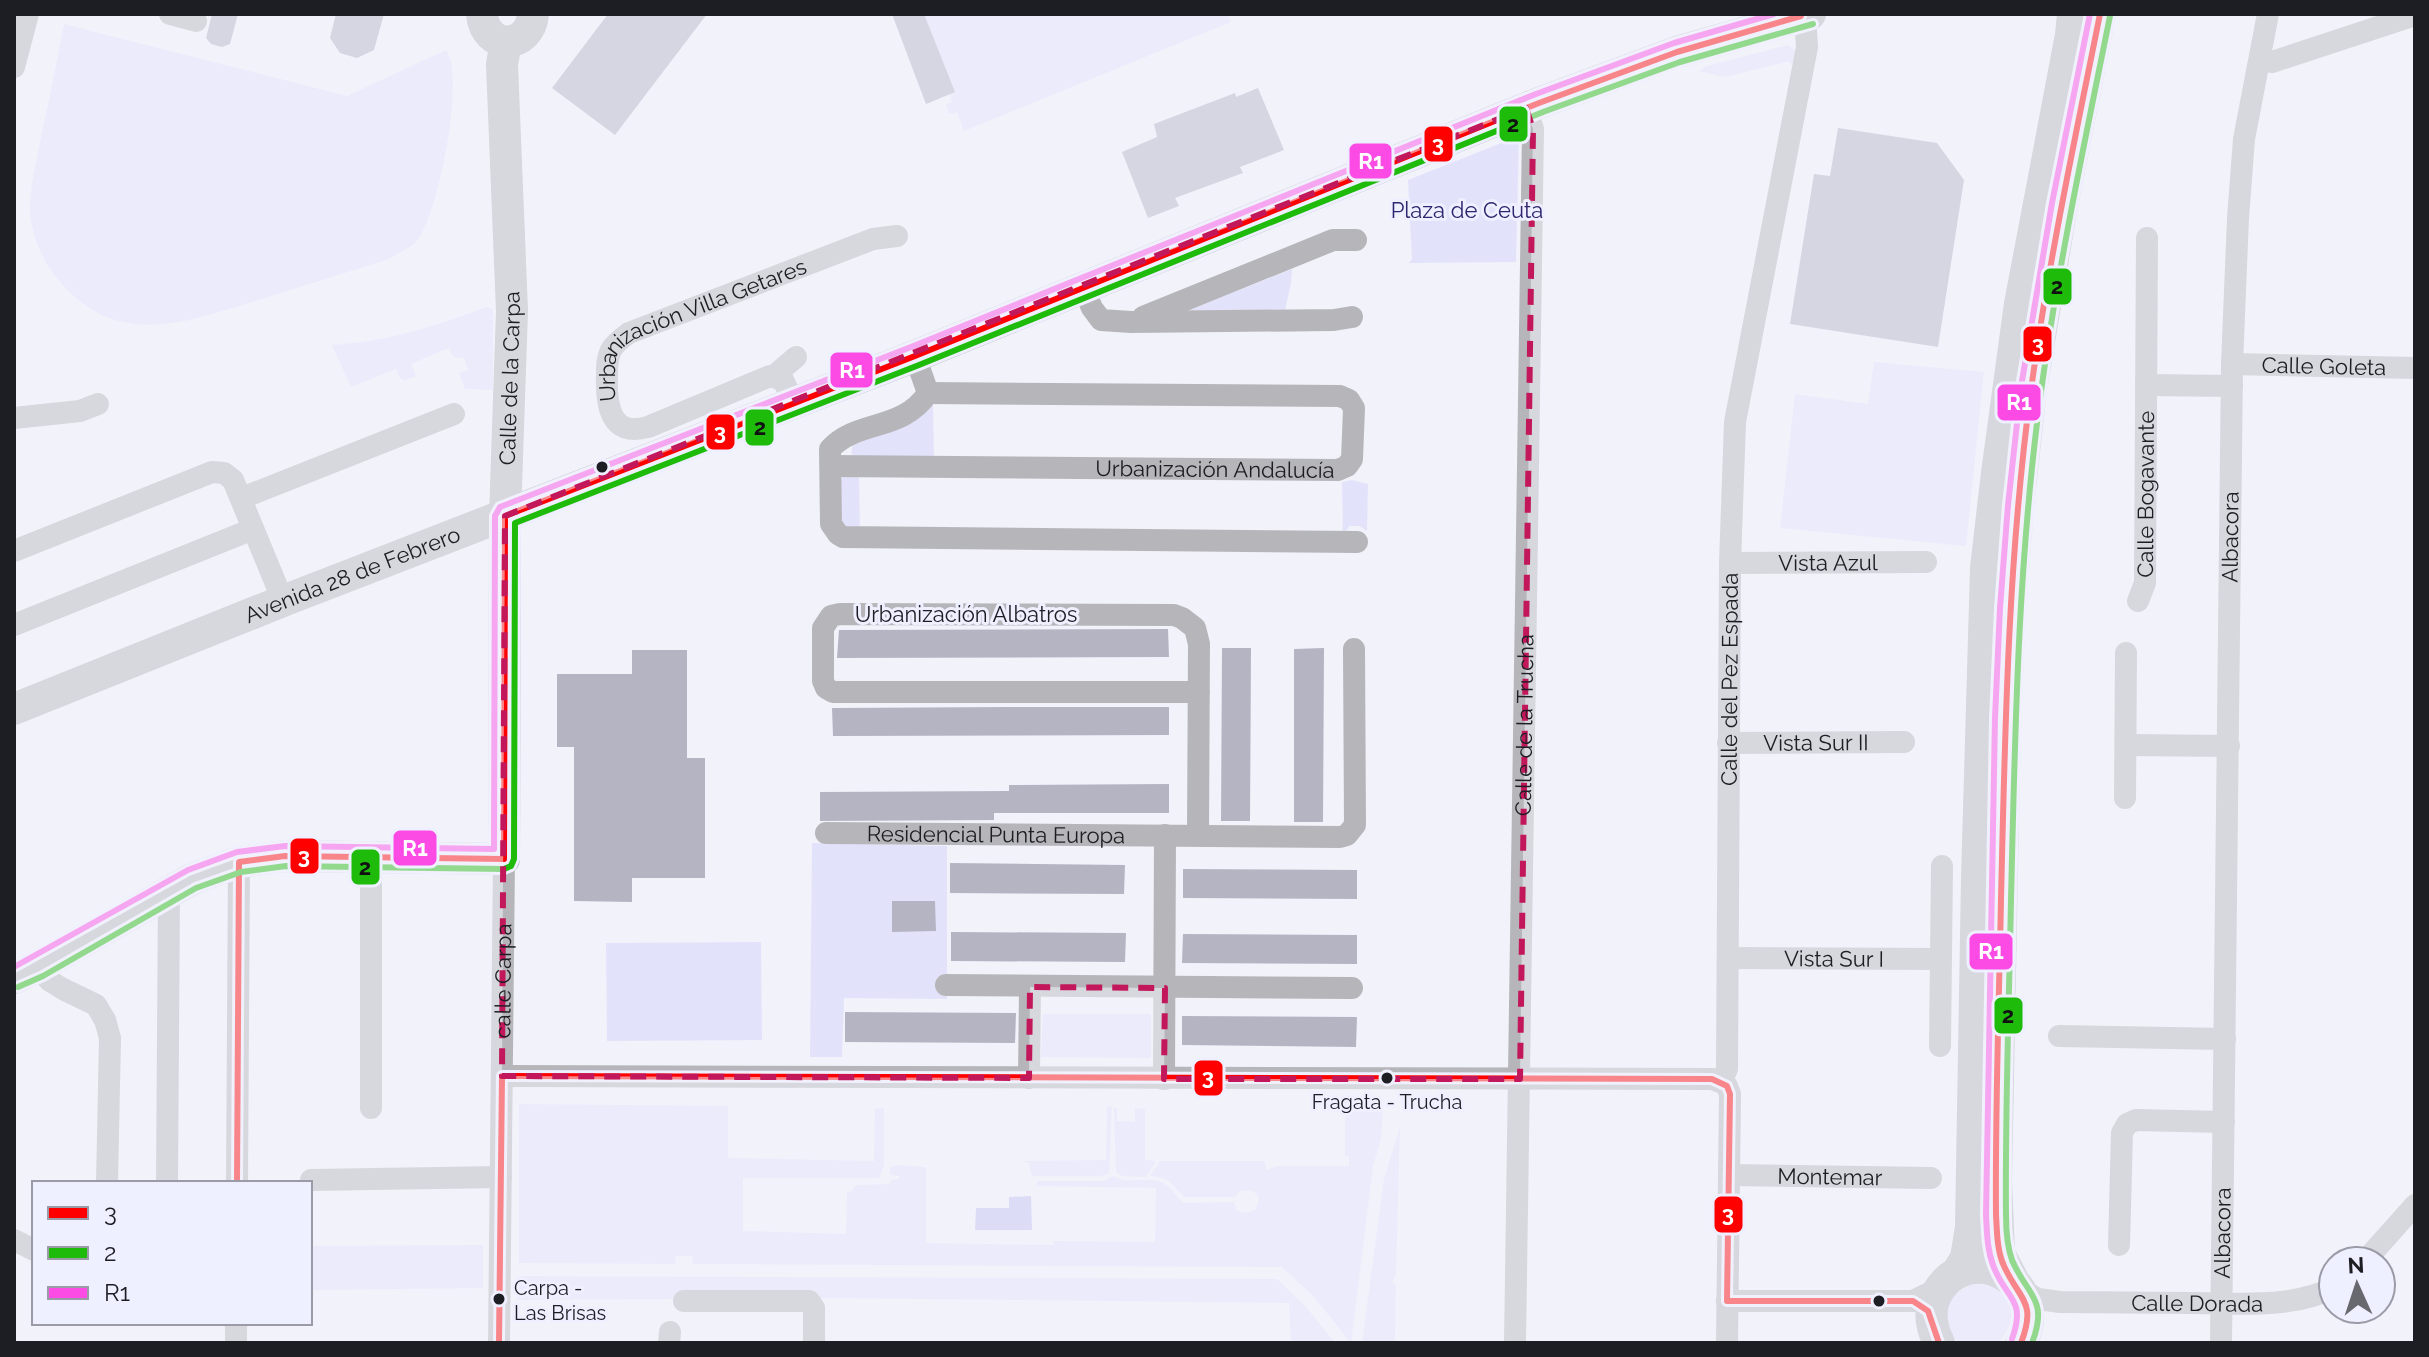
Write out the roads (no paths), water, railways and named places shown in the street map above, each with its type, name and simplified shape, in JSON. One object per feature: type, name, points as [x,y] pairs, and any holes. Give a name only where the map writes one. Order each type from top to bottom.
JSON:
[{"type":"street","points":[[14,67],[28,14]]},
{"type":"street","points":[[170,14],[196,21]]},
{"type":"street","points":[[482,14],[491,36],[506,42],[522,37],[528,31],[533,14]]},
{"type":"street","points":[[1936,1304],[1966,1258],[1971,1227],[1986,568],[2020,304],[2073,14]]},
{"type":"street","points":[[2024,1336],[2028,1311],[1999,1253],[1996,1180],[2010,608],[2031,389],[2062,205],[2100,14]]},
{"type":"street","name":"Avenida 28 de Febrero","points":[[14,709],[283,601],[915,356],[1526,108],[1677,52],[1804,15]]},
{"type":"street","name":"Calle del Pez Espada","points":[[1727,1343],[1730,1094],[1721,1082],[1727,1069],[1730,563],[1735,422],[1807,47],[1804,15]]},
{"type":"street","points":[[2261,60],[2272,62],[2415,15]]},
{"type":"street","name":"Albacora","points":[[2221,1343],[2232,375],[2244,139],[2261,60],[2265,22]]},
{"type":"street","name":"Calle de la Carpa","points":[[504,859],[505,516],[512,311],[502,64],[506,42]]},
{"type":"street","name":"Calle de la Trucha","points":[[1515,1343],[1533,129],[1526,108]]},
{"type":"street","name":"Urbanización Villa Getares","points":[[796,357],[774,376],[640,429],[617,422],[606,400],[608,358],[620,339],[629,333],[873,239],[897,236]]},
{"type":"street","name":"Calle Bogavante","points":[[2138,601],[2145,583],[2147,238]]},
{"type":"street","points":[[1131,322],[1333,240],[1356,240]]},
{"type":"street","points":[[1083,287],[1101,320],[1334,320],[1352,317]]},
{"type":"street","points":[[915,356],[928,393],[920,404],[909,414],[839,439],[830,449],[831,524],[838,534],[849,538],[1357,542]]},
{"type":"street","name":"Calle Goleta","points":[[2232,375],[2415,368]]},
{"type":"street","name":"Calle Bogavante","points":[[2146,385],[2232,375]]},
{"type":"street","points":[[774,376],[783,380],[794,403]]},
{"type":"street","name":"Urbanización Andalucía","points":[[831,466],[1338,470],[1347,466],[1352,459],[1354,408],[1349,400],[1340,396],[928,393]]},
{"type":"street","points":[[14,418],[80,411],[98,404]]},
{"type":"street","points":[[242,498],[454,414]]},
{"type":"street","points":[[14,551],[212,472],[224,473],[242,498],[283,601]]},
{"type":"street","points":[[14,625],[253,529]]},
{"type":"street","name":"Vista Azul","points":[[1730,563],[1926,562]]},
{"type":"street","name":"Urbanización Albatros","points":[[1198,835],[1199,692],[1198,636],[1189,622],[1174,615],[840,614],[831,616],[823,628],[824,685],[833,692],[1199,692]]},
{"type":"street","name":"Residencial Punta Europa","points":[[826,833],[1340,837],[1352,831],[1355,825],[1354,649]]},
{"type":"street","points":[[2125,798],[2126,653]]},
{"type":"street","name":"Vista Sur II","points":[[1728,743],[1904,742]]},
{"type":"street","points":[[2126,745],[2229,746]]},
{"type":"street","points":[[1164,1079],[1165,835]]},
{"type":"street","points":[[26,972],[169,892],[214,869],[239,862],[285,856],[504,859]]},
{"type":"street","points":[[371,858],[371,1108]]},
{"type":"street","name":"calle Carpa","points":[[499,1343],[504,859]]},
{"type":"street","points":[[237,1181],[239,862]]},
{"type":"street","points":[[1940,1046],[1942,866]]},
{"type":"street","points":[[167,1181],[169,892]]},
{"type":"street","name":"Vista Sur I","points":[[1728,958],[1941,959]]},
{"type":"street","points":[[26,972],[96,1005],[105,1020],[110,1038],[107,1181]]},
{"type":"street","points":[[946,985],[1352,988]]},
{"type":"street","points":[[1029,1078],[1030,987]]},
{"type":"street","points":[[2059,1036],[2225,1039]]},
{"type":"street","points":[[502,1076],[1712,1079],[1721,1082]]},
{"type":"street","points":[[2119,1245],[2122,1133],[2127,1124],[2136,1120],[2224,1122]]},
{"type":"street","name":"Montemar","points":[[1730,1175],[1931,1178]]},
{"type":"street","points":[[309,1176],[501,1177]]},
{"type":"street","points":[[2379,1245],[2415,1205]]},
{"type":"street","points":[[14,1240],[32,1249]]},
{"type":"street","points":[[1727,1301],[1936,1304],[1980,1267],[1992,1269],[2017,1284]]},
{"type":"street","name":"Calle Dorada","points":[[2017,1284],[2038,1299],[2060,1302],[2276,1303],[2317,1296]]},
{"type":"street","points":[[684,1301],[809,1301],[814,1308],[814,1343]]},
{"type":"street","points":[[2024,1336],[2040,1315],[2060,1302]]},
{"type":"water","points":[[1031,1196],[1032,1230],[975,1230],[976,1208],[1009,1208],[1009,1197]]},
{"type":"place","name":"Fragata - Trucha","points":[[1387,1078]]},
{"type":"place","name":"Carpa - Las Brisas","points":[[499,1299]]},
{"type":"park label","name":"Plaza de Ceuta","points":[[1467,210]]}]
